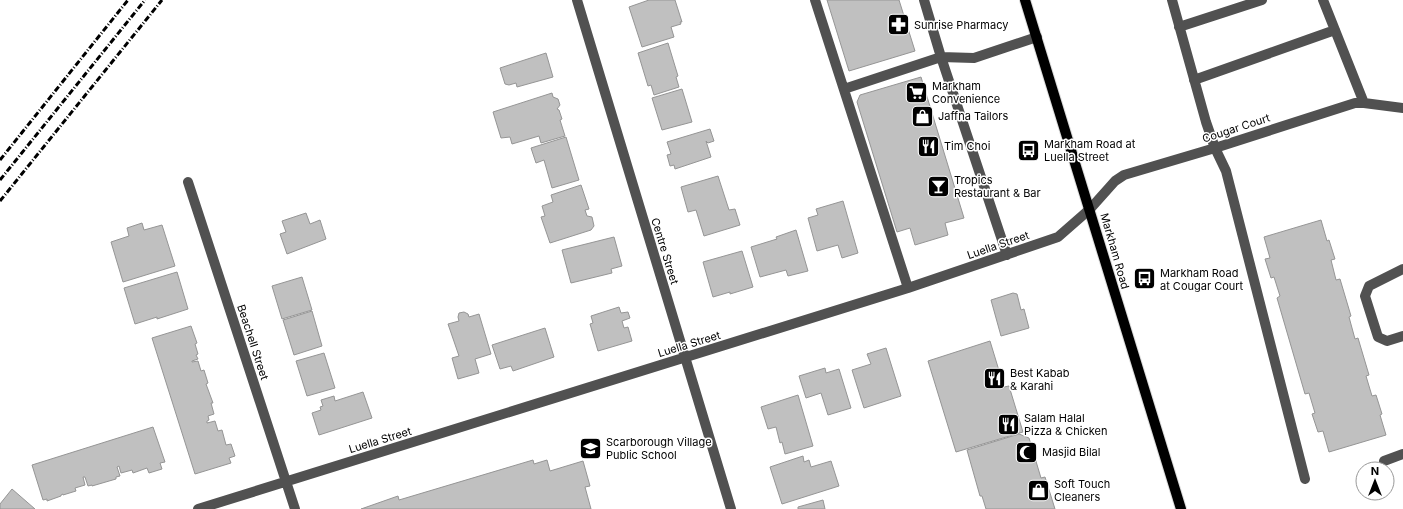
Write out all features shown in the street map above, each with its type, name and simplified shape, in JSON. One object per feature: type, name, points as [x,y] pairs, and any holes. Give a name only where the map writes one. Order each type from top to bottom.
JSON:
[{"type":"main road","name":"Markham Road","points":[[1026,0],[1181,509]]},
{"type":"street","name":"Centre Street","points":[[577,0],[731,509]]},
{"type":"street","points":[[815,0],[908,288]]},
{"type":"street","points":[[924,0],[941,57],[1007,255]]},
{"type":"street","points":[[1172,0],[1178,27],[1206,122],[1215,148],[1226,171],[1305,479]]},
{"type":"street","points":[[1178,27],[1262,0]]},
{"type":"street","points":[[1323,0],[1364,103]]},
{"type":"street","points":[[1194,80],[1335,30]]},
{"type":"street","points":[[844,89],[941,57],[974,58],[1037,37]]},
{"type":"street","name":"Cougar Court","points":[[1090,209],[1115,181],[1124,175],[1215,148],[1355,103],[1403,108]]},
{"type":"street","name":"Beachell Street","points":[[188,182],[295,509]]},
{"type":"street","name":"Luella Street","points":[[198,509],[908,288],[1007,255],[1058,237],[1090,209]]},
{"type":"street","points":[[1403,269],[1369,286],[1365,296],[1378,337],[1387,341],[1403,336]]},
{"type":"street","points":[[1384,460],[1403,454]]},
{"type":"building","points":[[649,0],[675,0],[682,22],[680,22],[681,24],[671,27],[674,37],[642,47],[629,7]]},
{"type":"building","points":[[827,0],[899,0],[915,51],[849,71]]},
{"type":"building","points":[[668,43],[678,76],[676,77],[679,87],[654,95],[651,85],[648,86],[638,53]]},
{"type":"building","points":[[546,53],[553,77],[517,87],[516,83],[509,85],[505,84],[500,68]]},
{"type":"building","points":[[921,77],[964,218],[945,223],[948,235],[915,245],[910,228],[897,232],[857,102],[860,95]]},
{"type":"building","points":[[682,89],[692,122],[662,130],[652,98]]},
{"type":"building","points":[[552,93],[553,97],[558,99],[560,105],[557,109],[559,110],[562,119],[560,120],[565,136],[541,143],[539,136],[512,144],[510,137],[501,138],[493,112]]},
{"type":"building","points":[[710,129],[714,141],[708,143],[706,141],[711,157],[675,169],[674,165],[670,166],[667,155],[671,154],[667,142]]},
{"type":"building","points":[[566,137],[579,180],[552,188],[544,160],[536,163],[531,148]]},
{"type":"building","points":[[718,176],[729,210],[735,209],[740,225],[704,236],[696,210],[688,212],[681,187]]},
{"type":"building","points":[[581,185],[589,209],[585,210],[587,216],[592,217],[594,226],[591,230],[550,243],[541,217],[545,216],[542,206],[553,202],[551,195]]},
{"type":"building","points":[[843,201],[858,253],[842,258],[838,245],[817,251],[808,218],[818,215],[816,209]]},
{"type":"building","points":[[306,213],[310,224],[320,220],[326,239],[287,254],[280,234],[286,232],[282,221]]},
{"type":"building","points":[[1321,220],[1327,241],[1329,240],[1335,259],[1331,260],[1336,280],[1340,279],[1351,316],[1349,317],[1355,339],[1358,338],[1369,375],[1366,376],[1372,396],[1376,395],[1382,414],[1380,415],[1386,435],[1329,452],[1323,431],[1318,432],[1312,414],[1315,413],[1309,393],[1305,394],[1277,298],[1280,296],[1274,277],[1271,278],[1265,259],[1270,258],[1264,237]]},
{"type":"building","points":[[142,223],[144,230],[162,225],[175,266],[123,282],[111,242],[129,236],[127,228]]},
{"type":"building","points":[[796,230],[808,271],[788,276],[786,270],[760,277],[751,247],[777,239],[776,237]]},
{"type":"building","points":[[614,237],[622,266],[611,269],[612,273],[571,283],[562,250]]},
{"type":"building","points":[[742,251],[753,287],[730,294],[730,292],[713,297],[703,262]]},
{"type":"building","points":[[177,272],[188,309],[135,324],[124,288]]},
{"type":"building","points":[[302,277],[312,310],[282,319],[272,286]]},
{"type":"building","points":[[1013,293],[1017,294],[1021,310],[1024,309],[1029,328],[1001,336],[991,300]]},
{"type":"building","points":[[619,307],[621,313],[628,312],[630,318],[622,321],[624,328],[628,327],[632,341],[598,351],[590,324],[593,323],[591,316]]},
{"type":"building","points":[[312,311],[322,346],[294,355],[283,320]]},
{"type":"building","points":[[464,312],[468,314],[469,317],[479,314],[491,354],[475,359],[479,373],[458,379],[452,358],[459,356],[448,324],[459,321],[459,313]]},
{"type":"building","points":[[191,326],[197,343],[195,344],[198,354],[196,355],[198,359],[192,362],[198,361],[201,371],[204,370],[208,383],[206,384],[213,403],[211,403],[214,414],[208,416],[209,420],[207,423],[215,421],[218,431],[222,430],[226,445],[231,444],[235,456],[229,458],[231,463],[195,474],[152,338]]},
{"type":"building","points":[[545,328],[554,357],[513,371],[511,366],[500,369],[492,345]]},
{"type":"building","points":[[990,341],[1004,387],[1009,386],[1023,432],[956,452],[928,361]]},
{"type":"building","points":[[886,348],[901,396],[864,408],[852,370],[871,364],[867,354]]},
{"type":"building","points":[[324,353],[335,388],[307,396],[296,361]]},
{"type":"building","points":[[825,368],[826,373],[839,369],[851,408],[828,415],[821,393],[806,398],[799,376]]},
{"type":"building","points":[[363,392],[372,418],[319,435],[312,413],[321,410],[320,407],[323,406],[321,400],[334,396],[335,401]]},
{"type":"building","points":[[798,395],[813,446],[785,454],[782,442],[780,443],[776,427],[768,429],[761,407]]},
{"type":"building","points":[[153,427],[165,462],[160,463],[162,469],[149,473],[147,468],[133,473],[132,470],[121,473],[119,466],[117,467],[120,476],[116,477],[116,479],[88,486],[85,477],[83,477],[85,485],[75,488],[76,491],[63,494],[47,501],[47,499],[43,500],[32,465]]},
{"type":"building","points":[[1019,434],[1029,438],[1041,478],[1045,477],[1055,509],[986,509],[982,496],[980,496],[967,450]]},
{"type":"building","points":[[803,456],[804,462],[809,460],[811,467],[831,461],[839,486],[782,504],[770,467]]},
{"type":"building","points":[[533,460],[534,464],[547,460],[550,471],[583,461],[590,486],[585,487],[591,509],[361,509],[398,496],[399,500]]},
{"type":"building","points":[[12,489],[35,509],[0,509],[0,504]]},
{"type":"building","points":[[823,500],[825,509],[798,509],[798,507]]},
{"type":"railway","points":[[0,160],[128,0]]},
{"type":"railway","points":[[0,180],[145,0]]},
{"type":"railway","points":[[0,201],[162,0]]},
{"type":"place","name":"Sunrise Pharmacy","points":[[898,25]]},
{"type":"place","name":"Markham Convenience","points":[[916,92]]},
{"type":"place","name":"Jaffna Tailors","points":[[922,116]]},
{"type":"place","name":"Tim Choi","points":[[929,146]]},
{"type":"place","name":"Markham Road at Luella Street","points":[[1028,150]]},
{"type":"place","name":"Tropics Restaurant & Bar","points":[[938,186]]},
{"type":"place","name":"Markham Road at Cougar Court","points":[[1144,279]]},
{"type":"place","name":"Best Kabab & Karahi","points":[[994,379]]},
{"type":"place","name":"Salam Halal Pizza & Chicken","points":[[1009,424]]},
{"type":"place","name":"Scarborough Village Public School","points":[[590,448]]},
{"type":"place","name":"Masjid Bilal","points":[[1026,452]]},
{"type":"place","name":"Soft Touch Cleaners","points":[[1038,490]]}]
